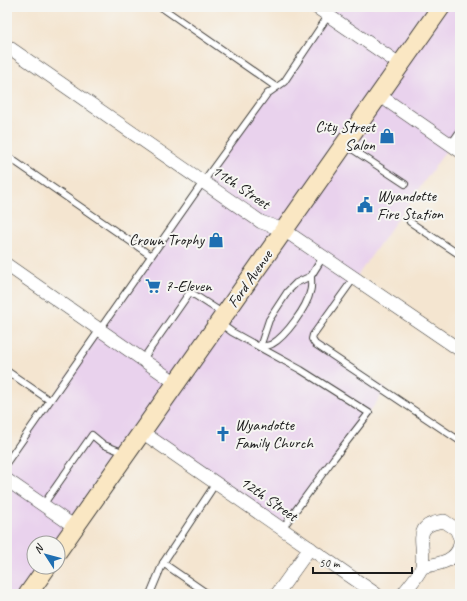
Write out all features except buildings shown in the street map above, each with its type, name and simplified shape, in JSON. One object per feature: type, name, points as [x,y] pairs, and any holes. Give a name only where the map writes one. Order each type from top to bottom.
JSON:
[{"type":"main road","name":"Ford Avenue","points":[[66,540],[441,7]]},
{"type":"main road","points":[[28,594],[41,575]]},
{"type":"street","points":[[316,7],[331,11],[401,65]]},
{"type":"street","name":"11th Street","points":[[7,46],[262,222],[284,230],[460,350]]},
{"type":"street","points":[[379,95],[455,147]]},
{"type":"street","points":[[7,265],[101,329],[176,383]]},
{"type":"street","name":"12th Street","points":[[142,432],[376,594]]},
{"type":"street","points":[[7,480],[75,527]]},
{"type":"street","points":[[403,594],[422,567],[422,539],[426,526],[435,522],[444,521],[456,528],[460,538]]},
{"type":"street","points":[[422,567],[442,563],[452,557],[459,549],[460,544]]},
{"type":"street","points":[[277,594],[310,548]]},
{"type":"lane","points":[[161,7],[276,87]]},
{"type":"lane","points":[[7,462],[49,400],[101,329],[150,255],[267,94],[284,82],[331,11]]},
{"type":"lane","points":[[455,147],[460,131]]},
{"type":"lane","points":[[345,144],[405,184]]},
{"type":"lane","points":[[7,156],[150,255]]},
{"type":"lane","points":[[410,222],[460,255]]},
{"type":"lane","points":[[260,347],[272,344],[286,331],[300,313],[308,301],[311,290],[311,276],[323,257]]},
{"type":"lane","points":[[260,347],[269,320],[288,291],[296,283],[311,276]]},
{"type":"lane","points":[[354,278],[313,335],[312,339],[315,344],[460,442]]},
{"type":"lane","points":[[143,359],[190,292],[222,319],[232,332],[301,370],[369,413],[282,529]]},
{"type":"lane","points":[[7,371],[49,400]]},
{"type":"lane","points":[[43,505],[92,435],[104,444],[127,454]]},
{"type":"lane","points":[[150,594],[163,563],[216,483]]},
{"type":"lane","points":[[163,563],[208,594]]},
{"type":"shaded area","points":[[334,7],[460,7],[460,131],[313,338],[386,389],[328,469],[281,528],[142,432],[64,535],[26,535],[26,575],[41,575],[28,594],[7,594],[7,462],[267,94],[284,82]]},
{"type":"place","name":"City Street Salon","points":[[387,136]]},
{"type":"place","name":"Wyandotte Fire Station","points":[[365,205]]},
{"type":"place","name":"Crown Trophy","points":[[216,240]]},
{"type":"place","name":"7-Eleven","points":[[153,286]]},
{"type":"place","name":"Wyandotte Family Church","points":[[223,434]]}]
